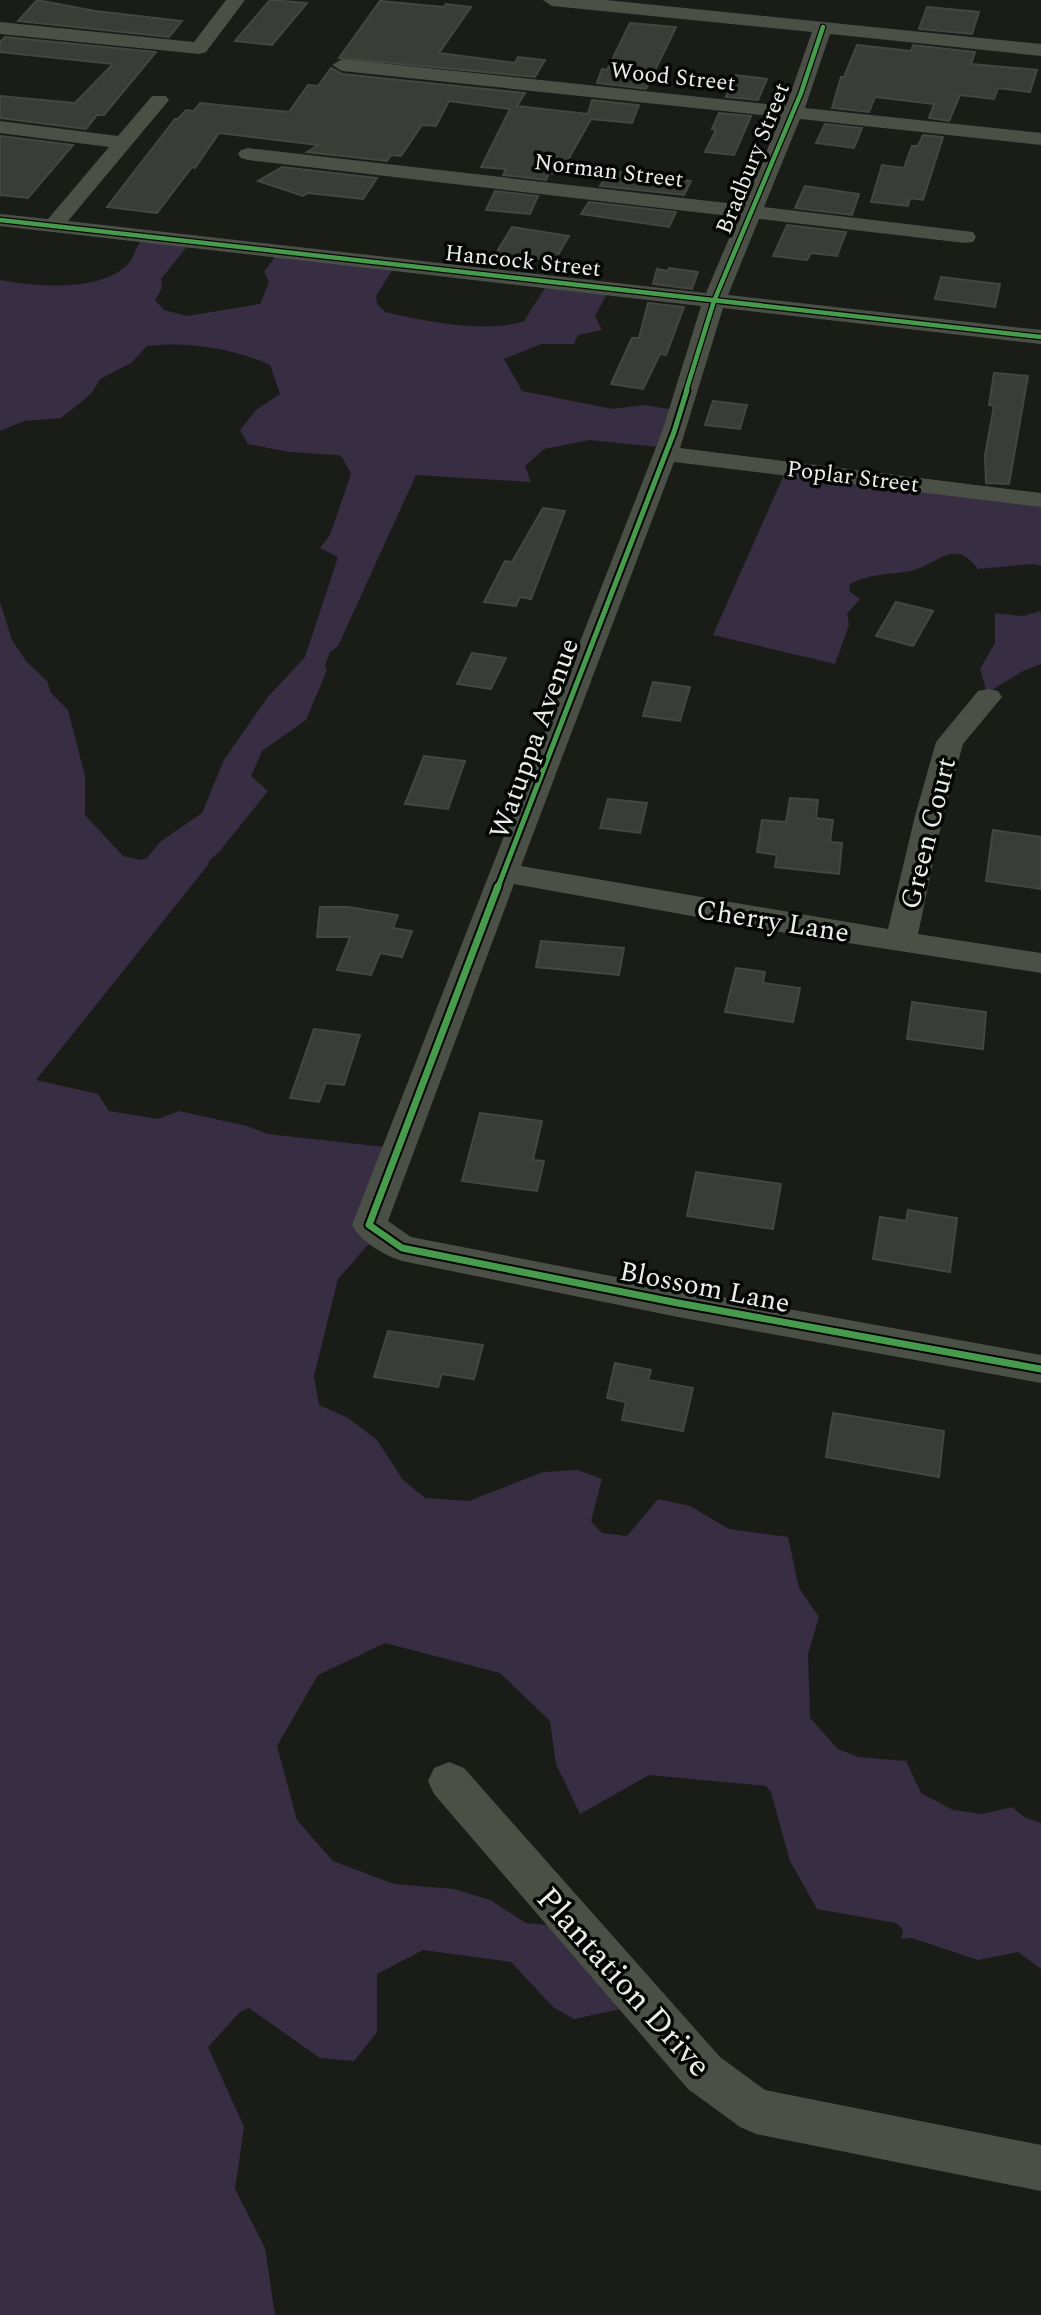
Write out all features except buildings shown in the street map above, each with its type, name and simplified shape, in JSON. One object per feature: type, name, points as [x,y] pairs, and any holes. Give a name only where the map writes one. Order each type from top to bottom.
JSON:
[{"type":"street","points":[[0,29],[199,48],[236,0]]},
{"type":"street","points":[[552,0],[1041,50]]},
{"type":"street","name":"Bradbury Street","points":[[714,301],[801,93],[822,27]]},
{"type":"street","name":"Wood Street","points":[[342,65],[1041,139]]},
{"type":"street","points":[[53,226],[159,100]]},
{"type":"street","points":[[0,127],[121,142]]},
{"type":"street","name":"Norman Street","points":[[248,154],[965,237]]},
{"type":"street","name":"Hancock Street","points":[[0,220],[1041,337]]},
{"type":"street","name":"Watuppa Avenue","points":[[369,1225],[665,454],[714,301]]},
{"type":"street","name":"Poplar Street","points":[[665,454],[1041,500]]},
{"type":"street","name":"Green Court","points":[[901,940],[929,816],[950,743],[988,697]]},
{"type":"street","name":"Cherry Lane","points":[[505,873],[797,925],[1041,962]]},
{"type":"street","name":"Blossom Lane","points":[[369,1225],[402,1248],[678,1303],[1041,1369]]},
{"type":"street","name":"Plantation Drive","points":[[449,1782],[704,2073],[757,2111],[1041,2168]]},
{"type":"shaded area","points":[[140,242],[189,244],[161,279],[162,288],[155,300],[164,310],[187,316],[260,304],[269,282],[264,272],[277,254],[393,269],[376,296],[377,304],[385,312],[455,325],[492,326],[524,321],[547,285],[608,292],[595,316],[602,330],[578,335],[574,344],[541,344],[504,359],[522,391],[613,409],[643,405],[682,411],[659,447],[589,440],[544,449],[525,466],[531,482],[416,475],[338,646],[330,652],[325,665],[327,670],[306,720],[262,751],[251,776],[268,791],[209,861],[36,1080],[98,1094],[109,1111],[158,1119],[179,1111],[247,1126],[268,1134],[394,1148],[382,1238],[367,1246],[338,1279],[314,1376],[319,1405],[348,1418],[377,1440],[403,1480],[425,1498],[469,1501],[543,1472],[578,1470],[602,1479],[591,1521],[602,1533],[627,1536],[658,1499],[690,1506],[729,1529],[788,1537],[799,1588],[819,1617],[808,1654],[810,1718],[838,1749],[858,1757],[906,1761],[921,1793],[953,1810],[982,1814],[1012,1807],[1024,1817],[1041,1823],[1041,1969],[1018,1952],[978,1960],[912,1938],[901,1939],[903,1930],[896,1923],[817,1909],[790,1861],[771,1792],[766,1786],[649,1775],[580,1814],[556,1764],[550,1721],[500,1673],[385,1643],[318,1675],[277,1746],[297,1820],[333,1861],[394,1884],[454,1889],[490,1900],[526,1923],[578,1928],[630,2007],[574,2019],[553,2007],[511,1962],[423,1950],[377,1974],[377,2032],[354,2061],[320,2058],[249,2008],[240,2012],[208,2047],[244,2127],[235,2189],[265,2248],[275,2315],[0,2315],[0,602],[12,640],[26,661],[47,681],[51,693],[68,710],[85,776],[85,815],[123,856],[141,860],[147,858],[160,842],[202,813],[224,760],[267,698],[305,657],[338,557],[320,548],[330,535],[351,474],[342,457],[338,455],[289,452],[248,444],[240,430],[256,410],[280,394],[270,365],[241,354],[210,347],[178,344],[147,346],[131,363],[100,379],[91,394],[61,418],[24,421],[0,431],[0,280],[66,285],[101,280],[127,265]]},
{"type":"shaded area","points":[[786,470],[1041,503],[1041,566],[1033,564],[978,569],[969,559],[953,554],[910,571],[858,580],[850,584],[849,591],[860,599],[847,614],[849,625],[835,664],[713,635]]},
{"type":"shaded area","points":[[1041,611],[1041,664],[1023,671],[987,693],[980,669],[995,643],[995,613],[1023,616]]},
{"type":"cycle path","points":[[823,27],[801,93],[714,301],[674,432],[369,1225],[402,1248],[678,1303],[1041,1369]]},
{"type":"cycle path","points":[[0,220],[1041,337]]}]
